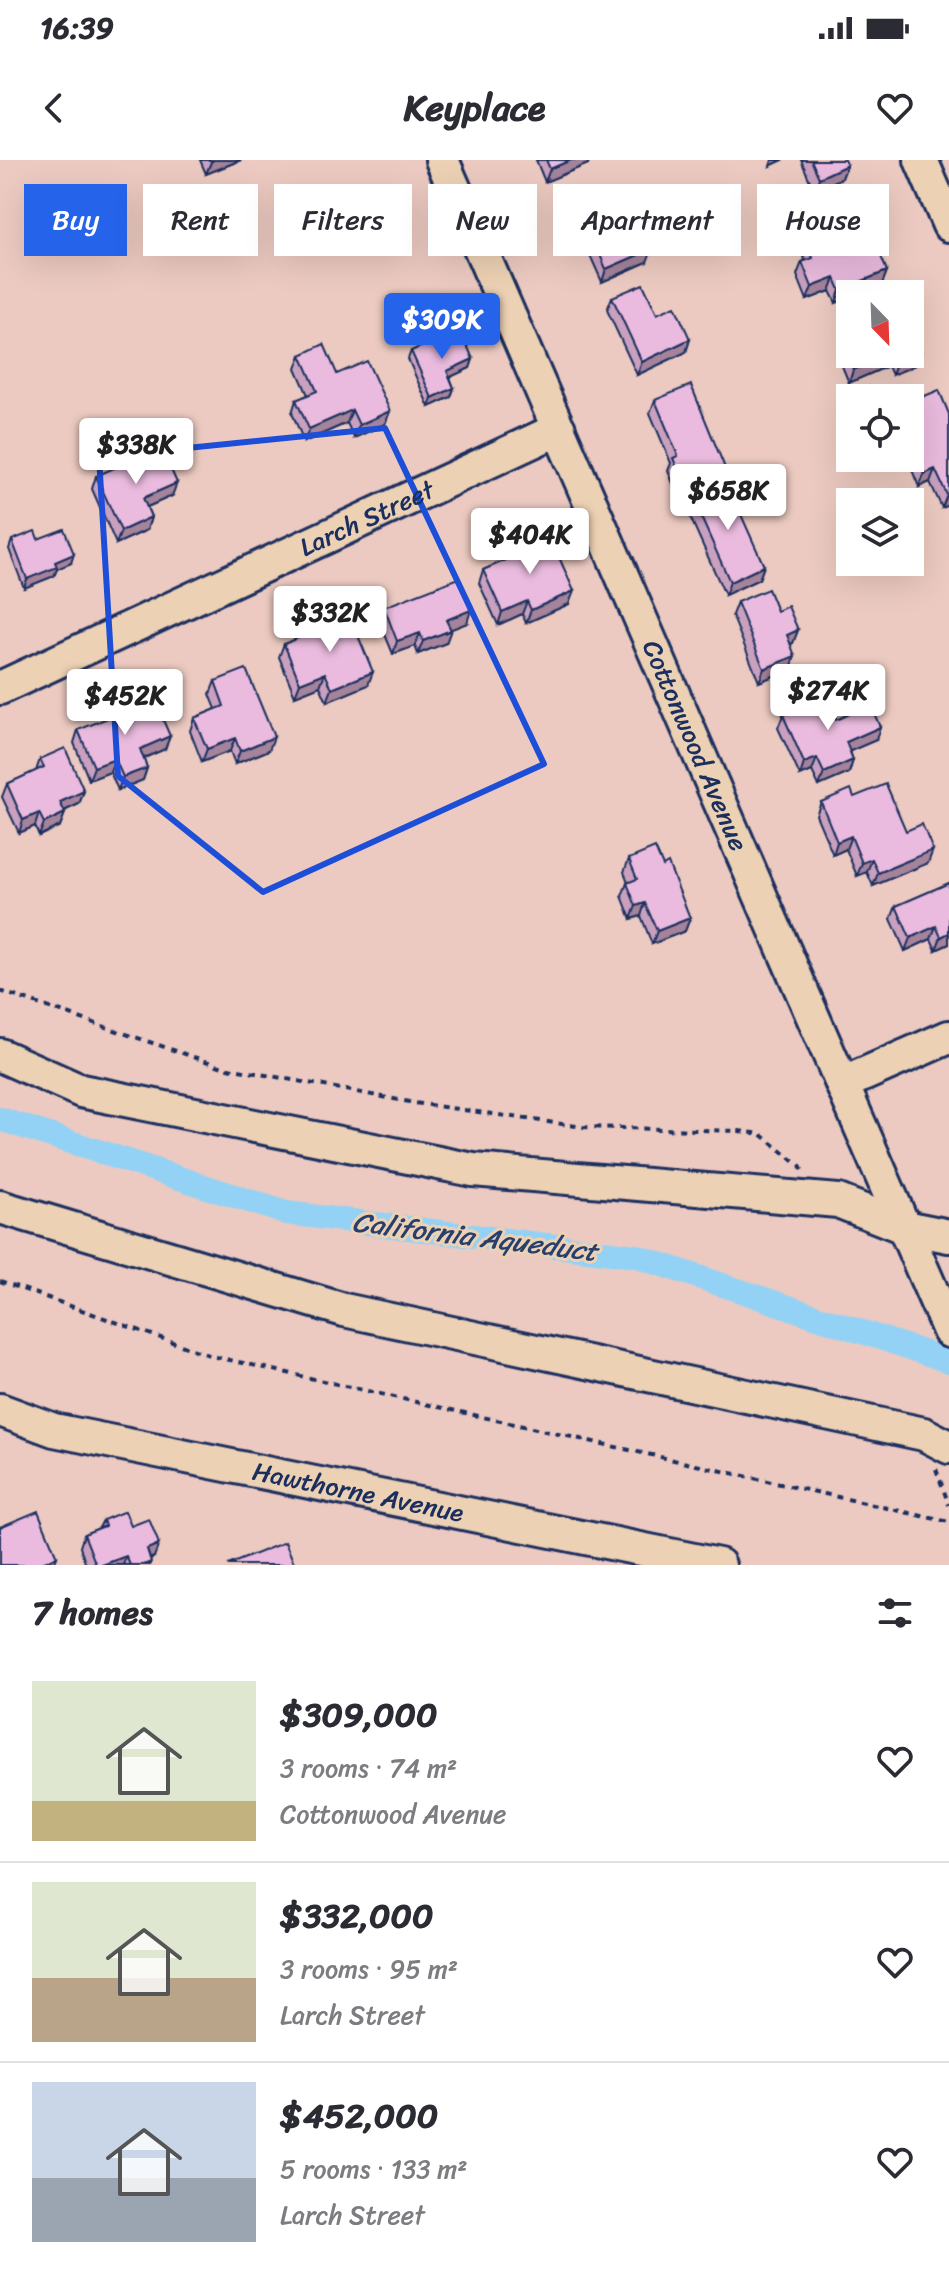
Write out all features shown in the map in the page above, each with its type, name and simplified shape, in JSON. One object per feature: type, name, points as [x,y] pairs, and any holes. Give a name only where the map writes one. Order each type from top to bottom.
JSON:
[{"type":"street","name":"Cottonwood Avenue","points":[[442,160],[949,1331]]},
{"type":"street","points":[[921,160],[949,225]]},
{"type":"street","name":"Larch Street","points":[[0,688],[559,429]]},
{"type":"street","points":[[842,1084],[949,1037]]},
{"type":"street","points":[[0,1055],[81,1091],[473,1170],[838,1201],[904,1227],[949,1236]]},
{"type":"street","points":[[0,1207],[344,1310],[924,1434],[949,1447]]},
{"type":"street","name":"Hawthorne Avenue","points":[[0,1410],[54,1430],[719,1565]]},
{"type":"path","points":[[0,991],[223,1067],[415,1103],[583,1127],[761,1134],[800,1166],[810,1199]]},
{"type":"path","points":[[0,1281],[212,1356],[949,1522]]},
{"type":"highlighted area","points":[[385,428],[544,764],[263,892],[118,776],[99,457]]},
{"type":"building","points":[[546,160],[571,160],[550,169]]},
{"type":"building","points":[[811,160],[845,160],[847,165],[819,178]]},
{"type":"building","points":[[601,256],[636,256],[606,269]]},
{"type":"building","points":[[881,256],[887,271],[865,280],[835,278],[812,287],[802,262],[813,258]]},
{"type":"building","points":[[643,284],[657,314],[675,306],[690,339],[642,362],[612,297]]},
{"type":"building","points":[[460,329],[473,359],[447,371],[454,388],[432,398],[411,351]]},
{"type":"building","points":[[324,344],[337,374],[367,361],[390,411],[359,425],[352,410],[309,429],[296,400],[317,391],[301,355]]},
{"type":"building","points":[[691,385],[727,473],[686,490],[673,458],[678,456],[655,400]]},
{"type":"building","points":[[939,390],[949,414],[947,495],[935,469],[923,472],[924,396]]},
{"type":"building","points":[[161,447],[177,483],[143,498],[151,517],[121,531],[96,476]]},
{"type":"building","points":[[726,481],[764,566],[730,582],[692,497]]},
{"type":"building","points":[[64,529],[74,554],[55,562],[57,567],[27,579],[12,540],[35,531],[38,539]]},
{"type":"building","points":[[547,530],[574,591],[531,610],[527,601],[502,612],[483,570],[529,550],[524,540]]},
{"type":"building","points":[[459,578],[471,610],[446,620],[451,630],[423,641],[420,633],[397,641],[384,607]]},
{"type":"building","points":[[768,589],[777,611],[788,606],[798,630],[787,635],[795,656],[764,669],[737,602]]},
{"type":"building","points":[[350,616],[373,672],[332,689],[325,673],[300,683],[284,644]]},
{"type":"building","points":[[246,669],[274,737],[240,751],[235,738],[207,749],[194,718],[224,706],[215,681]]},
{"type":"building","points":[[825,696],[836,720],[870,704],[880,727],[846,742],[853,760],[824,773],[817,758],[804,763],[783,715]]},
{"type":"building","points":[[154,699],[170,736],[140,749],[147,768],[123,777],[115,759],[94,767],[78,730]]},
{"type":"building","points":[[65,748],[84,791],[60,802],[65,813],[44,823],[39,813],[23,820],[7,784],[44,767],[40,759]]},
{"type":"building","points":[[886,784],[906,831],[922,824],[933,850],[878,873],[872,859],[862,863],[851,836],[837,842],[821,802],[851,789],[854,797]]},
{"type":"building","points":[[655,848],[663,866],[668,863],[690,918],[657,931],[645,903],[636,906],[627,883],[637,879],[629,859]]},
{"type":"building","points":[[949,883],[949,933],[941,937],[936,926],[910,938],[896,906]]},
{"type":"building","points":[[38,1511],[57,1557],[37,1565],[0,1565],[0,1527]]},
{"type":"building","points":[[125,1511],[131,1526],[149,1519],[159,1544],[147,1549],[151,1562],[130,1565],[126,1556],[96,1565],[84,1534],[105,1526],[103,1520]]},
{"type":"building","points":[[285,1542],[295,1565],[228,1565]]},
{"type":"waterway","name":"California Aqueduct","points":[[0,1119],[286,1213],[636,1256],[949,1361]]}]
